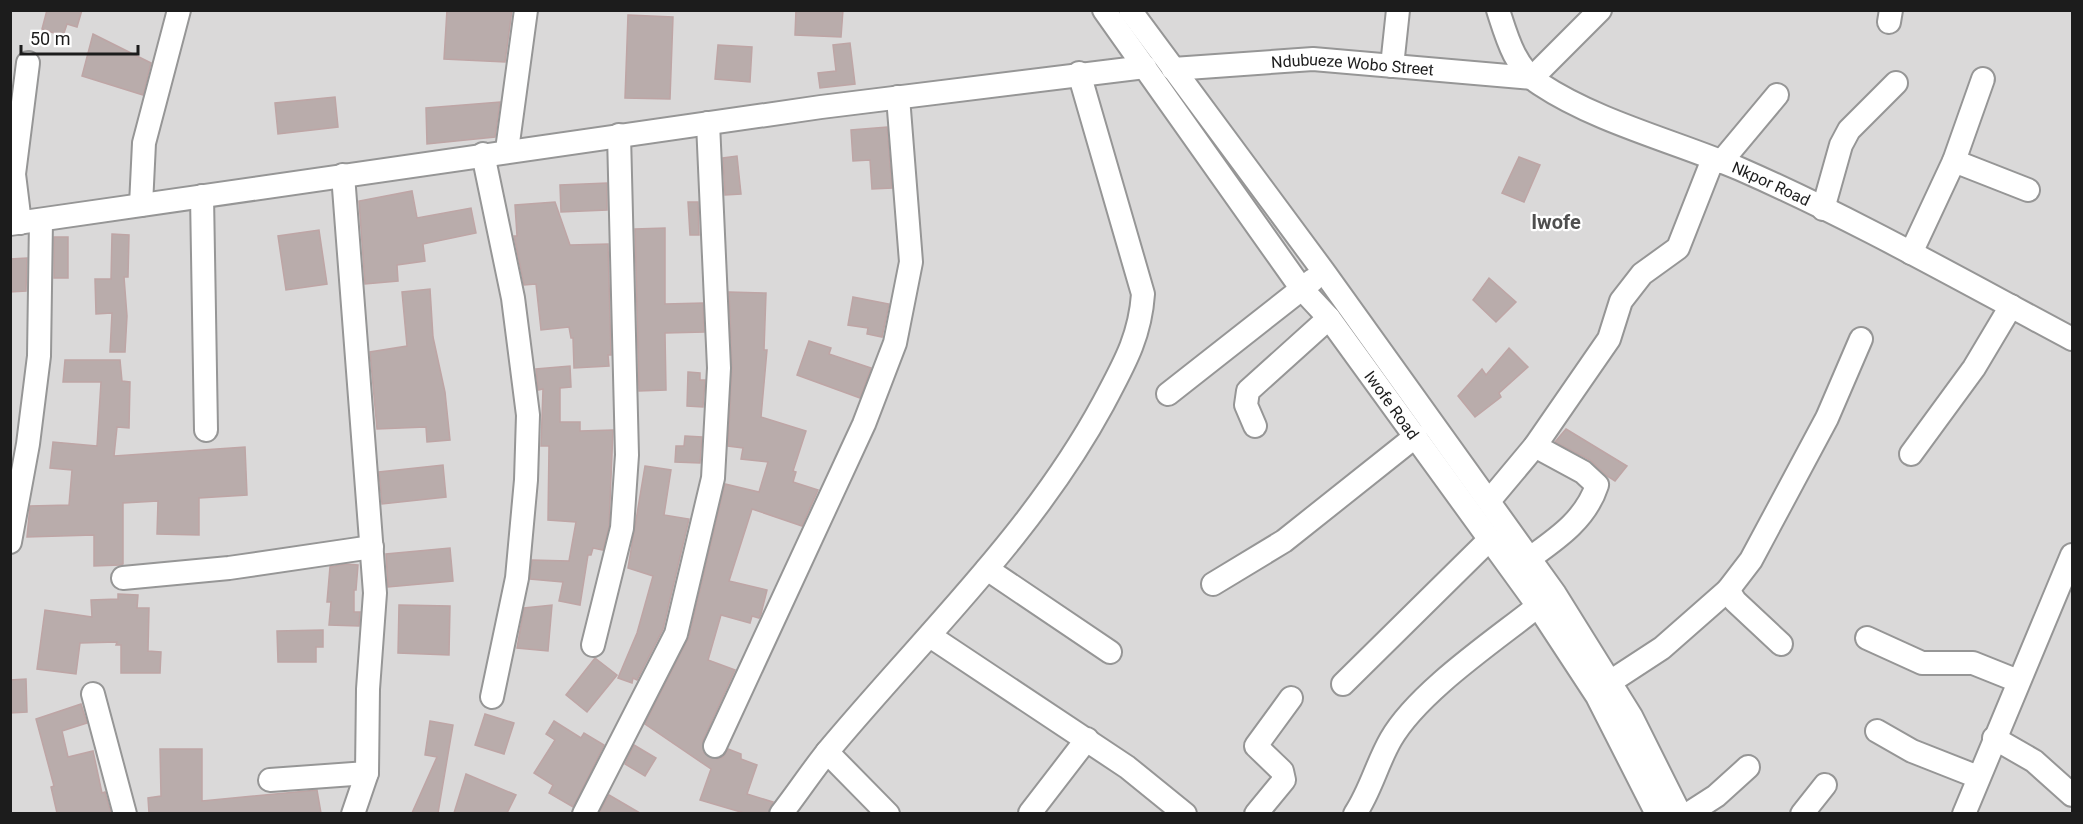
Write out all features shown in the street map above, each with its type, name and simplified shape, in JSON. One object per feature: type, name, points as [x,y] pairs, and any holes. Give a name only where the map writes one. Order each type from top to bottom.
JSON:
[{"type":"street","points":[[141,205],[144,143],[178,10]]},
{"type":"street","points":[[507,150],[526,10]]},
{"type":"street","name":"Iwofe Road","points":[[1104,10],[1301,288],[1329,318],[1538,606],[1597,696],[1657,813]]},
{"type":"street","name":"Iwofe Road","points":[[1130,10],[1324,272],[1555,594],[1631,716],[1680,813]]},
{"type":"street","points":[[1392,66],[1398,10]]},
{"type":"street","name":"Nkpor Road","points":[[1498,10],[1519,64],[1532,78],[1573,103],[1717,160],[1823,208],[2073,339]]},
{"type":"street","points":[[1532,78],[1600,10]]},
{"type":"street","name":"Ndubueze Wobo Street","points":[[1173,69],[1313,59],[1532,78]]},
{"type":"street","points":[[10,542],[28,444],[39,356],[24,222],[14,174],[28,63]]},
{"type":"street","points":[[24,222],[507,150],[898,97],[1145,67]]},
{"type":"street","points":[[782,813],[827,752],[930,636],[1041,504],[1080,446],[1124,364],[1141,324],[1143,294],[1079,74]]},
{"type":"street","points":[[1911,253],[1954,161],[1983,80]]},
{"type":"street","points":[[1823,208],[1841,145],[1849,130],[1896,83]]},
{"type":"street","points":[[1489,501],[1534,446],[1609,339],[1621,301],[1642,274],[1678,248],[1717,160],[1777,95]]},
{"type":"street","points":[[715,746],[864,424],[895,343],[911,262],[898,97]]},
{"type":"street","points":[[584,813],[676,633],[713,478],[719,368],[708,123]]},
{"type":"street","points":[[593,645],[622,528],[627,455],[619,135]]},
{"type":"street","points":[[483,154],[513,298],[528,415],[526,480],[517,578],[492,697]]},
{"type":"street","points":[[1954,161],[2028,190]]},
{"type":"street","points":[[343,175],[375,593],[368,689],[367,773],[353,813]]},
{"type":"street","points":[[202,196],[206,430]]},
{"type":"street","points":[[1168,394],[1324,272]]},
{"type":"street","points":[[1911,454],[1974,368],[2011,306]]},
{"type":"street","points":[[1255,426],[1246,405],[1248,391],[1329,318]]},
{"type":"street","points":[[1610,682],[1662,648],[1728,590],[1751,560],[1817,437],[1861,339]]},
{"type":"street","points":[[1213,584],[1284,541],[1416,436]]},
{"type":"street","points":[[1530,558],[1573,525],[1588,505],[1597,485],[1583,472],[1534,446]]},
{"type":"street","points":[[1343,684],[1490,539]]},
{"type":"street","points":[[123,578],[229,568],[372,547]]},
{"type":"street","points":[[1964,813],[2018,681],[2067,583],[2073,555]]},
{"type":"street","points":[[987,569],[1110,652]]},
{"type":"street","points":[[1728,590],[1735,601],[1781,644]]},
{"type":"street","points":[[1355,813],[1365,800],[1391,738],[1418,703],[1538,606]]},
{"type":"street","points":[[930,636],[1087,739],[1185,813]]},
{"type":"street","points":[[1867,638],[1922,663],[1973,663],[2018,681]]},
{"type":"street","points":[[93,694],[124,813]]},
{"type":"street","points":[[1256,813],[1284,780],[1282,771],[1256,746],[1292,698]]},
{"type":"street","points":[[1877,730],[1912,751],[1978,777]]},
{"type":"street","points":[[1994,738],[2034,761],[2073,795]]},
{"type":"street","points":[[1030,813],[1087,739]]},
{"type":"street","points":[[827,752],[888,813]]},
{"type":"street","points":[[1688,813],[1716,796],[1748,767]]},
{"type":"street","points":[[270,780],[367,773]]},
{"type":"street","points":[[1802,813],[1825,785]]},
{"type":"shaded area","points":[[11,11],[2072,11],[2072,813],[11,813]]},
{"type":"building","points":[[47,10],[82,10],[77,27],[67,24],[63,36],[42,29]]},
{"type":"building","points":[[447,10],[512,10],[505,62],[444,59]]},
{"type":"building","points":[[796,10],[843,10],[841,37],[795,35]]},
{"type":"building","points":[[628,15],[673,17],[670,99],[625,98]]},
{"type":"building","points":[[93,34],[151,63],[143,95],[82,76]]},
{"type":"building","points":[[850,43],[855,84],[820,88],[818,73],[836,71],[833,45]]},
{"type":"building","points":[[718,45],[752,47],[750,82],[715,79]]},
{"type":"building","points":[[335,97],[338,127],[278,134],[275,103]]},
{"type":"building","points":[[500,102],[495,137],[427,144],[426,108]]},
{"type":"building","points":[[887,127],[892,188],[872,189],[870,160],[853,161],[851,130]]},
{"type":"building","points":[[737,156],[741,194],[725,195],[723,158]]},
{"type":"building","points":[[1519,157],[1540,165],[1524,202],[1502,193]]},
{"type":"building","points":[[607,183],[607,210],[561,212],[560,185]]},
{"type":"building","points":[[412,191],[417,218],[471,208],[476,233],[423,244],[425,261],[397,265],[398,281],[365,284],[359,201]]},
{"type":"building","points":[[555,202],[570,245],[608,244],[611,355],[608,355],[609,366],[574,368],[573,338],[571,338],[569,327],[541,330],[536,284],[524,285],[514,236],[517,236],[515,205]]},
{"type":"building","points":[[688,202],[698,202],[699,235],[690,235]]},
{"type":"building","points":[[665,228],[665,304],[703,303],[704,332],[665,333],[666,390],[639,391],[635,229]]},
{"type":"building","points":[[319,230],[327,284],[286,290],[278,236]]},
{"type":"building","points":[[112,234],[129,235],[128,277],[124,277],[127,316],[125,352],[110,352],[112,313],[96,314],[95,279],[111,279]]},
{"type":"building","points":[[54,237],[68,237],[68,278],[54,278]]},
{"type":"building","points":[[27,258],[26,291],[10,292],[10,259]]},
{"type":"building","points":[[1489,278],[1516,302],[1496,322],[1473,300]]},
{"type":"building","points":[[430,289],[433,337],[445,392],[450,440],[427,442],[426,427],[377,429],[370,352],[407,346],[402,292]]},
{"type":"building","points":[[729,292],[766,293],[764,350],[767,350],[761,417],[806,431],[793,471],[796,472],[793,482],[818,490],[802,526],[752,509],[729,581],[767,590],[761,614],[759,618],[752,616],[750,623],[721,615],[708,660],[735,670],[703,740],[704,753],[717,759],[723,757],[728,749],[741,754],[741,759],[757,765],[747,794],[773,802],[768,813],[744,813],[700,800],[711,769],[645,724],[689,637],[725,484],[759,492],[768,462],[741,459],[743,448],[728,446],[732,368]]},
{"type":"building","points":[[853,297],[889,304],[882,337],[867,334],[868,328],[848,325]]},
{"type":"building","points":[[809,341],[831,348],[829,354],[871,368],[860,398],[797,375]]},
{"type":"building","points":[[1509,348],[1528,367],[1499,393],[1501,397],[1475,417],[1458,396],[1482,369],[1486,375]]},
{"type":"building","points":[[65,360],[120,360],[122,381],[130,382],[129,428],[117,427],[114,456],[245,447],[247,495],[199,498],[199,535],[157,534],[158,501],[123,503],[123,564],[120,565],[94,566],[94,535],[27,537],[30,506],[69,505],[72,470],[50,468],[53,442],[97,446],[101,382],[63,382]]},
{"type":"building","points":[[570,366],[571,387],[560,388],[560,422],[580,422],[580,431],[613,430],[609,526],[603,550],[593,548],[591,555],[588,555],[580,605],[559,601],[563,582],[530,579],[532,560],[569,561],[576,522],[548,520],[549,446],[541,446],[543,389],[538,390],[536,369]]},
{"type":"building","points":[[688,372],[700,373],[700,380],[705,380],[703,407],[687,406]]},
{"type":"building","points":[[1566,429],[1627,466],[1615,481],[1590,460],[1555,442]]},
{"type":"building","points":[[685,436],[702,437],[700,463],[675,462],[676,446],[684,446]]},
{"type":"building","points":[[443,465],[446,497],[382,504],[379,472]]},
{"type":"building","points":[[645,466],[671,470],[664,515],[689,519],[663,629],[637,680],[633,678],[632,683],[618,678],[637,633],[653,576],[628,568]]},
{"type":"building","points":[[450,548],[453,581],[388,587],[386,554]]},
{"type":"building","points":[[346,564],[358,565],[356,590],[354,590],[354,612],[360,612],[359,626],[329,625],[331,602],[327,602],[330,567]]},
{"type":"building","points":[[118,594],[138,595],[137,608],[149,608],[148,651],[161,652],[160,673],[121,673],[121,645],[116,645],[117,642],[80,643],[76,674],[37,669],[45,610],[92,617],[91,600],[118,599]]},
{"type":"building","points":[[399,605],[450,606],[449,655],[398,653]]},
{"type":"building","points":[[552,605],[548,651],[517,648],[524,608]]},
{"type":"building","points":[[323,630],[323,647],[316,647],[316,662],[278,662],[277,631]]},
{"type":"building","points":[[595,658],[617,675],[587,712],[566,695]]},
{"type":"building","points":[[26,679],[27,712],[10,713],[10,680]]},
{"type":"building","points":[[81,704],[87,723],[62,731],[68,757],[93,751],[102,793],[105,792],[111,813],[57,813],[51,787],[54,786],[36,719]]},
{"type":"building","points":[[485,714],[514,723],[504,754],[475,745]]},
{"type":"building","points":[[430,721],[453,725],[438,813],[412,813],[437,757],[425,755]]},
{"type":"building","points":[[554,721],[581,738],[584,733],[604,745],[573,807],[549,793],[553,785],[534,773],[555,740],[546,734]]},
{"type":"building","points":[[634,745],[656,758],[645,776],[625,764]]},
{"type":"building","points":[[160,749],[202,749],[202,801],[317,790],[321,813],[149,813],[148,798],[161,796]]},
{"type":"building","points":[[466,774],[516,795],[507,813],[454,813]]},
{"type":"building","points":[[609,795],[640,813],[599,813]]},
{"type":"district","name":"Iwofe","points":[[1556,222]]}]
